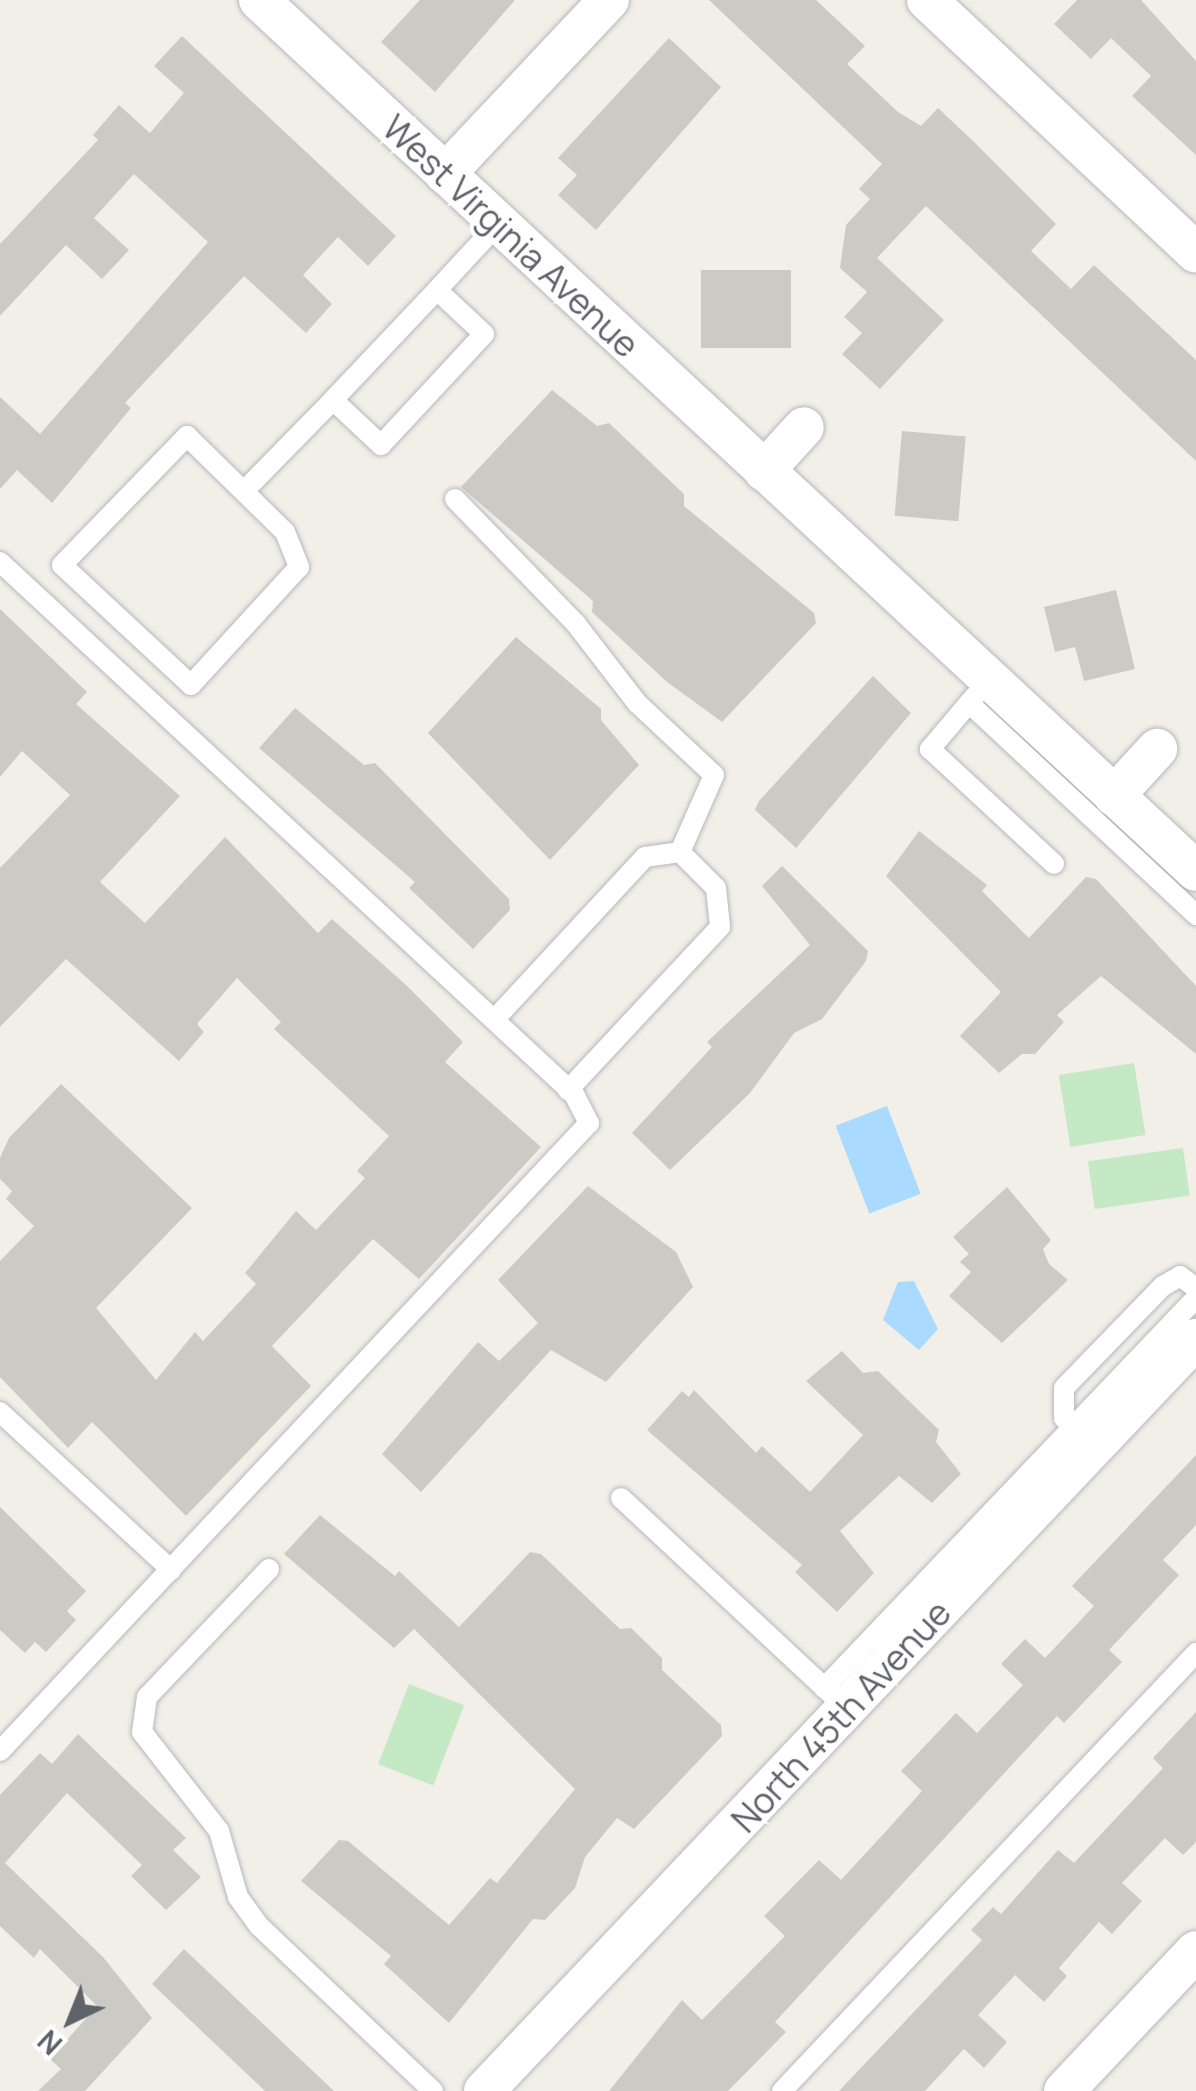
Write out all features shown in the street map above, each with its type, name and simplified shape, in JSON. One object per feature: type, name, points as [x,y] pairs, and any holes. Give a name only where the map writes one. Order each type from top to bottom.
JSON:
[{"type":"street","name":"West Virginia Avenue","points":[[259,0],[764,471],[979,692],[1114,796],[1196,871]]},
{"type":"street","points":[[444,174],[609,0]]},
{"type":"street","points":[[927,0],[1196,254]]},
{"type":"street","points":[[764,471],[804,428]]},
{"type":"street","points":[[1114,796],[1157,749]]},
{"type":"street","name":"North 45th Avenue","points":[[484,2091],[836,1699],[1084,1438],[1196,1339]]},
{"type":"street","points":[[1064,2091],[1196,1951]]},
{"type":"lane","points":[[244,491],[498,224]]},
{"type":"lane","points":[[332,400],[380,444],[484,334],[436,290]]},
{"type":"lane","points":[[186,436],[244,491],[285,532],[299,568],[191,685],[62,565],[186,436]]},
{"type":"lane","points":[[454,500],[576,624],[637,703],[714,775],[680,852]]},
{"type":"lane","points":[[0,562],[568,1090],[589,1123],[578,1140],[0,1750]]},
{"type":"lane","points":[[1054,864],[930,749],[979,692],[1196,915]]},
{"type":"lane","points":[[494,1020],[645,857],[680,852]]},
{"type":"lane","points":[[568,1090],[720,926],[716,888],[680,852]]},
{"type":"lane","points":[[1196,1288],[1180,1276],[1162,1286],[1064,1388],[1064,1418],[1084,1438],[1196,1298]]},
{"type":"lane","points":[[0,1412],[170,1570]]},
{"type":"lane","points":[[622,1498],[836,1699]]},
{"type":"lane","points":[[269,1569],[147,1697],[142,1732],[219,1831],[238,1897],[259,1926],[433,2091]]},
{"type":"lane","points":[[782,2091],[1196,1653]]},
{"type":"green space","points":[[1134,1063],[1145,1135],[1070,1147],[1059,1075]]},
{"type":"green space","points":[[1183,1148],[1190,1196],[1095,1209],[1088,1161]]},
{"type":"green space","points":[[409,1684],[464,1705],[433,1785],[378,1764]]},
{"type":"water","points":[[887,1106],[921,1194],[869,1213],[836,1126]]},
{"type":"water","points":[[914,1281],[938,1329],[919,1350],[883,1320],[898,1282]]},
{"type":"building","points":[[420,0],[515,0],[435,92],[381,42]]},
{"type":"building","points":[[709,0],[816,0],[865,46],[847,64],[898,112],[921,126],[938,108],[973,141],[1056,224],[1031,251],[1071,289],[1094,265],[1196,360],[1196,461],[926,206],[877,258],[944,320],[880,389],[842,354],[862,333],[844,317],[867,292],[840,268],[846,225],[870,199],[859,189],[882,164]]},
{"type":"building","points":[[1077,0],[1141,0],[1196,61],[1196,155],[1132,96],[1151,76],[1111,38],[1091,59],[1054,24]]},
{"type":"building","points":[[182,36],[396,236],[368,266],[338,237],[303,275],[332,304],[306,333],[244,276],[125,403],[131,408],[52,503],[17,470],[0,489],[0,397],[40,434],[208,242],[134,174],[94,218],[129,250],[102,279],[66,245],[0,316],[0,244],[98,140],[93,135],[119,105],[150,133],[184,93],[154,66]]},
{"type":"building","points":[[669,38],[721,87],[596,230],[558,195],[577,175],[558,158]]},
{"type":"building","points":[[701,270],[791,270],[791,348],[701,348]]},
{"type":"building","points":[[552,390],[597,426],[609,423],[684,494],[684,506],[814,613],[816,623],[722,722],[667,682],[592,612],[593,601],[461,487]]},
{"type":"building","points":[[902,431],[966,437],[958,521],[895,516]]},
{"type":"building","points":[[1116,590],[1135,669],[1084,681],[1075,647],[1055,652],[1044,607]]},
{"type":"building","points":[[0,609],[87,692],[76,704],[180,796],[100,882],[145,923],[225,837],[318,933],[332,919],[406,985],[463,1042],[445,1062],[541,1147],[419,1279],[373,1239],[272,1346],[311,1386],[186,1516],[92,1422],[68,1448],[0,1377],[0,1261],[34,1226],[6,1199],[12,1191],[0,1179],[0,1158],[9,1138],[61,1084],[192,1208],[96,1308],[156,1380],[195,1332],[203,1341],[256,1284],[245,1273],[296,1211],[316,1230],[365,1178],[357,1171],[389,1136],[274,1029],[281,1022],[237,978],[197,1024],[204,1032],[179,1061],[66,959],[0,1027],[0,868],[70,795],[22,751],[0,777]]},
{"type":"building","points":[[516,637],[601,709],[601,720],[639,765],[550,860],[428,733]]},
{"type":"building","points":[[873,676],[911,713],[796,848],[755,810],[759,801]]},
{"type":"building","points":[[295,708],[364,765],[375,763],[509,899],[510,910],[473,949],[409,888],[415,882],[259,748]]},
{"type":"building","points":[[919,831],[987,885],[982,891],[1029,938],[1086,877],[1096,879],[1196,986],[1196,1054],[1101,976],[1057,1015],[1064,1022],[1035,1054],[1022,1054],[999,1073],[960,1036],[1001,992],[886,876]]},
{"type":"building","points":[[782,866],[868,951],[866,961],[822,1019],[794,1033],[750,1093],[670,1170],[632,1133],[712,1047],[707,1042],[810,945],[762,886]]},
{"type":"building","points":[[588,1186],[676,1252],[693,1287],[606,1382],[551,1350],[421,1492],[382,1454],[478,1342],[499,1361],[538,1323],[498,1280]]},
{"type":"building","points":[[1007,1187],[1051,1240],[1043,1249],[1049,1264],[1068,1280],[1002,1343],[949,1296],[971,1272],[960,1262],[969,1254],[953,1237]]},
{"type":"building","points":[[842,1351],[863,1373],[878,1371],[939,1430],[936,1442],[961,1474],[932,1503],[899,1476],[840,1531],[874,1573],[837,1612],[795,1572],[802,1565],[647,1430],[682,1391],[689,1397],[694,1390],[756,1453],[762,1446],[810,1492],[863,1435],[806,1381]]},
{"type":"building","points":[[1196,1455],[1196,1525],[1163,1560],[1179,1575],[1109,1650],[1122,1662],[1064,1723],[1057,1716],[775,2022],[786,2032],[728,2091],[609,2091],[682,2000],[702,2020],[785,1936],[764,1916],[819,1860],[841,1880],[889,1828],[922,1791],[901,1771],[956,1713],[977,1733],[1023,1685],[1001,1664],[1025,1639],[1045,1658],[1094,1606],[1072,1586]]},
{"type":"building","points":[[0,1507],[86,1591],[67,1611],[76,1620],[46,1652],[35,1642],[25,1653],[0,1630]]},
{"type":"building","points":[[320,1515],[395,1576],[399,1571],[459,1627],[530,1552],[541,1554],[620,1629],[631,1628],[662,1658],[662,1670],[721,1725],[722,1736],[634,1829],[617,1818],[585,1857],[575,1888],[545,1920],[533,1919],[449,2023],[384,1964],[391,1956],[301,1881],[339,1840],[348,1841],[449,1925],[490,1878],[497,1883],[575,1789],[414,1629],[394,1648],[284,1554]]},
{"type":"building","points":[[1196,1712],[1196,1842],[1183,1855],[1165,1838],[1122,1883],[1142,1901],[1112,1934],[1099,1922],[1059,1968],[1067,1976],[1044,2002],[1015,1975],[978,2015],[1007,2042],[984,2068],[964,2049],[925,2091],[839,2091],[982,1940],[971,1930],[993,1907],[1001,1914],[1058,1850],[1074,1863],[1163,1768],[1153,1758]]},
{"type":"building","points":[[78,1734],[186,1838],[173,1850],[201,1877],[166,1910],[131,1876],[142,1865],[67,1793],[5,1863],[103,1957],[152,2018],[85,2091],[38,2091],[61,2069],[50,2059],[97,2006],[40,1949],[34,1958],[0,1926],[0,1795],[40,1753],[52,1764]]},
{"type":"building","points":[[184,1949],[334,2091],[265,2091],[152,1984]]}]
